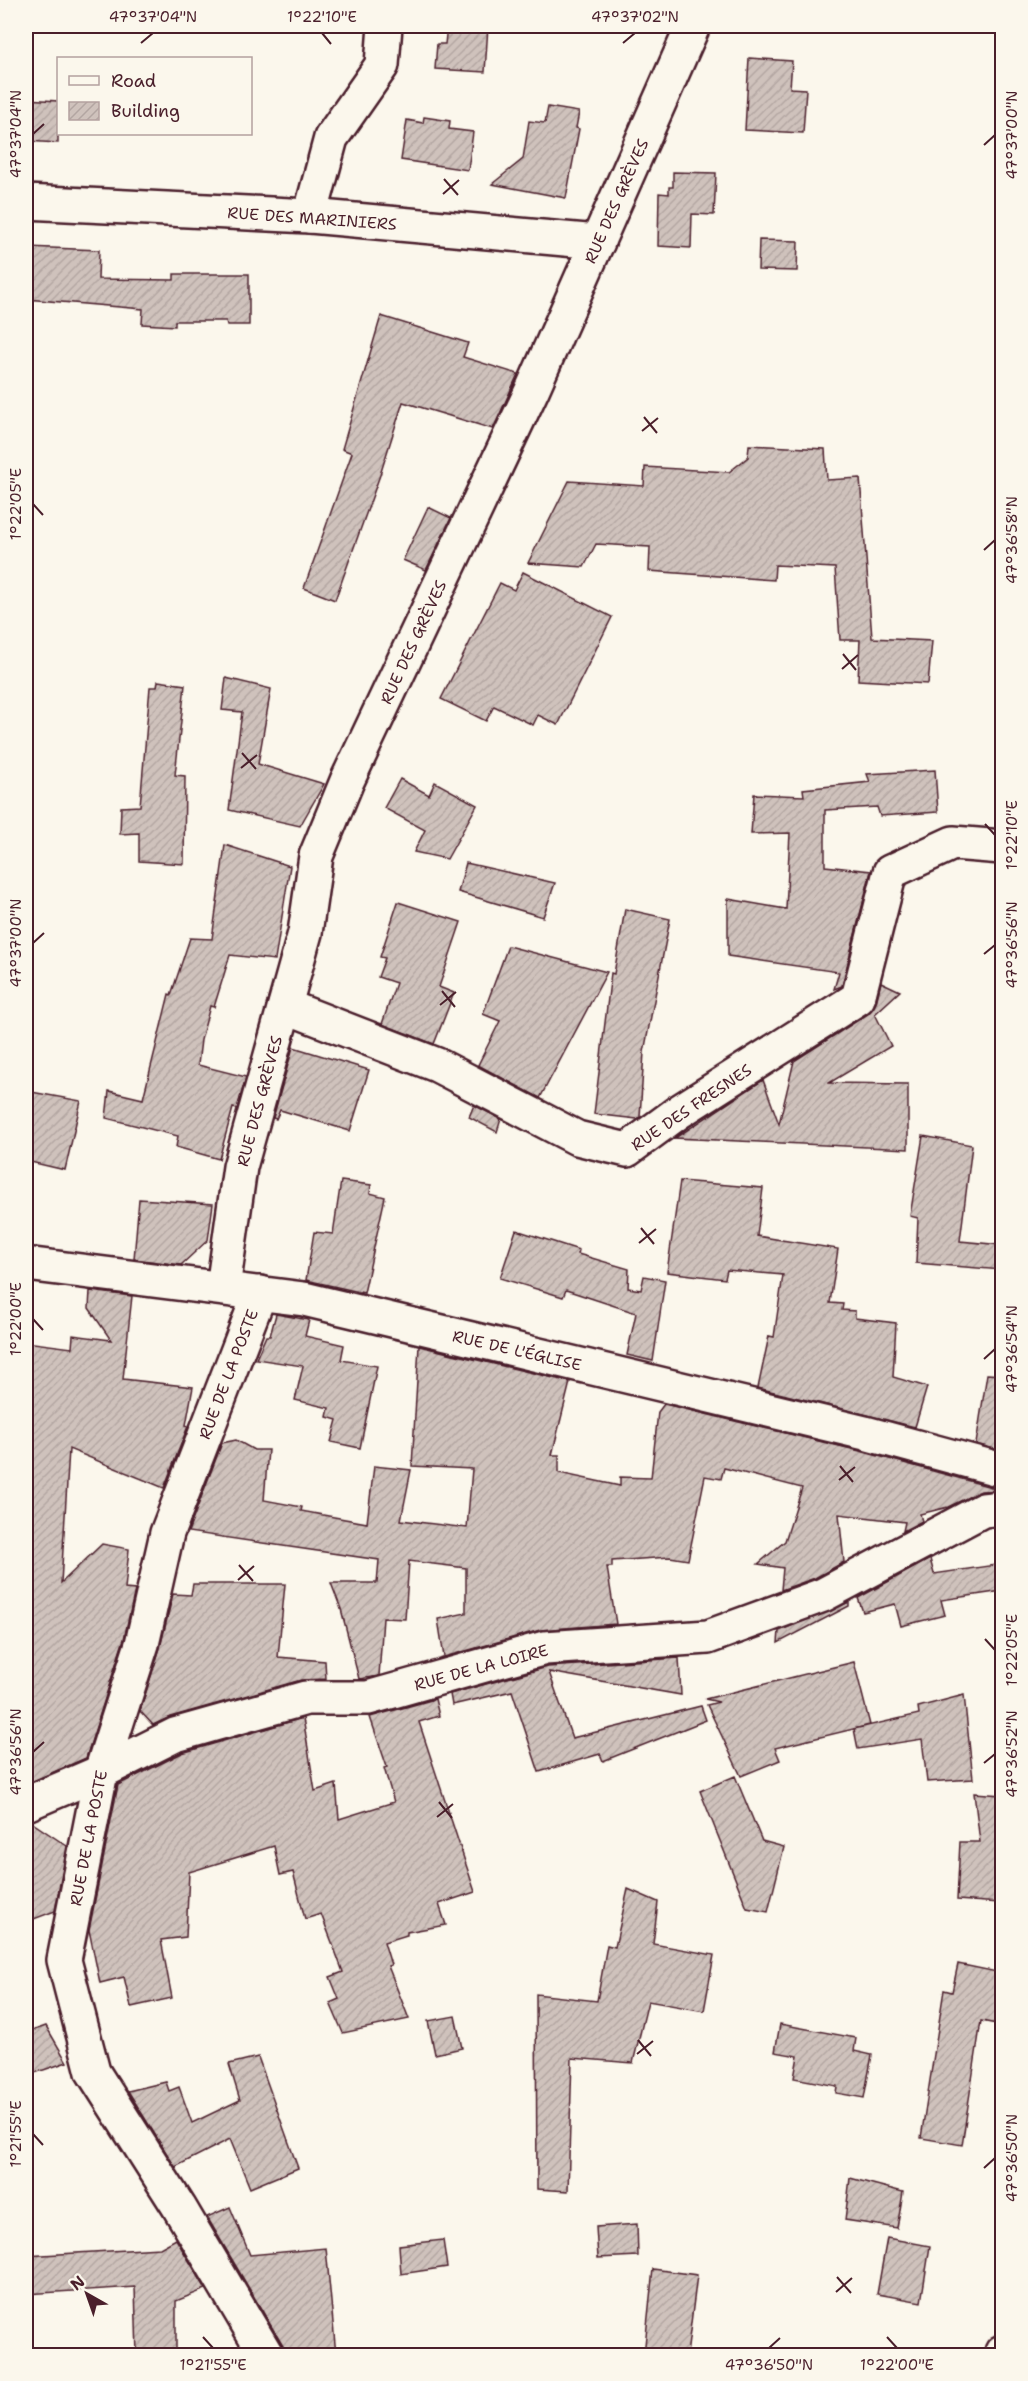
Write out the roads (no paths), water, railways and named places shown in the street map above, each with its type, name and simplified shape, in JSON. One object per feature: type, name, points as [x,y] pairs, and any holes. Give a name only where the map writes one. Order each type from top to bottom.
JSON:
[{"type":"street","points":[[310,216],[331,138],[382,65],[385,26]]},
{"type":"street","name":"RUE DES GRÈVES","points":[[223,1288],[227,1246],[249,1128],[305,933],[316,856],[347,781],[532,390],[693,26]]},
{"type":"street","name":"RUE DES MARINIERS","points":[[26,202],[310,216],[598,242]]},
{"type":"street","name":"RUE DES FRESNES","points":[[285,1006],[437,1065],[577,1138],[627,1150],[680,1111],[858,998],[890,872],[953,843],[1002,847]]},
{"type":"street","name":"RUE DE L'ÉGLISE","points":[[26,1264],[304,1299],[865,1432],[1002,1470]]},
{"type":"street","name":"RUE DE LA POSTE","points":[[260,1293],[167,1533],[142,1644],[101,1772],[64,1960],[93,2072],[179,2207],[267,2355]]},
{"type":"street","name":"RUE DE LA LOIRE","points":[[26,1804],[101,1772],[175,1735],[306,1698],[368,1698],[545,1647],[708,1637],[823,1595],[983,1510],[1002,1508]]}]
